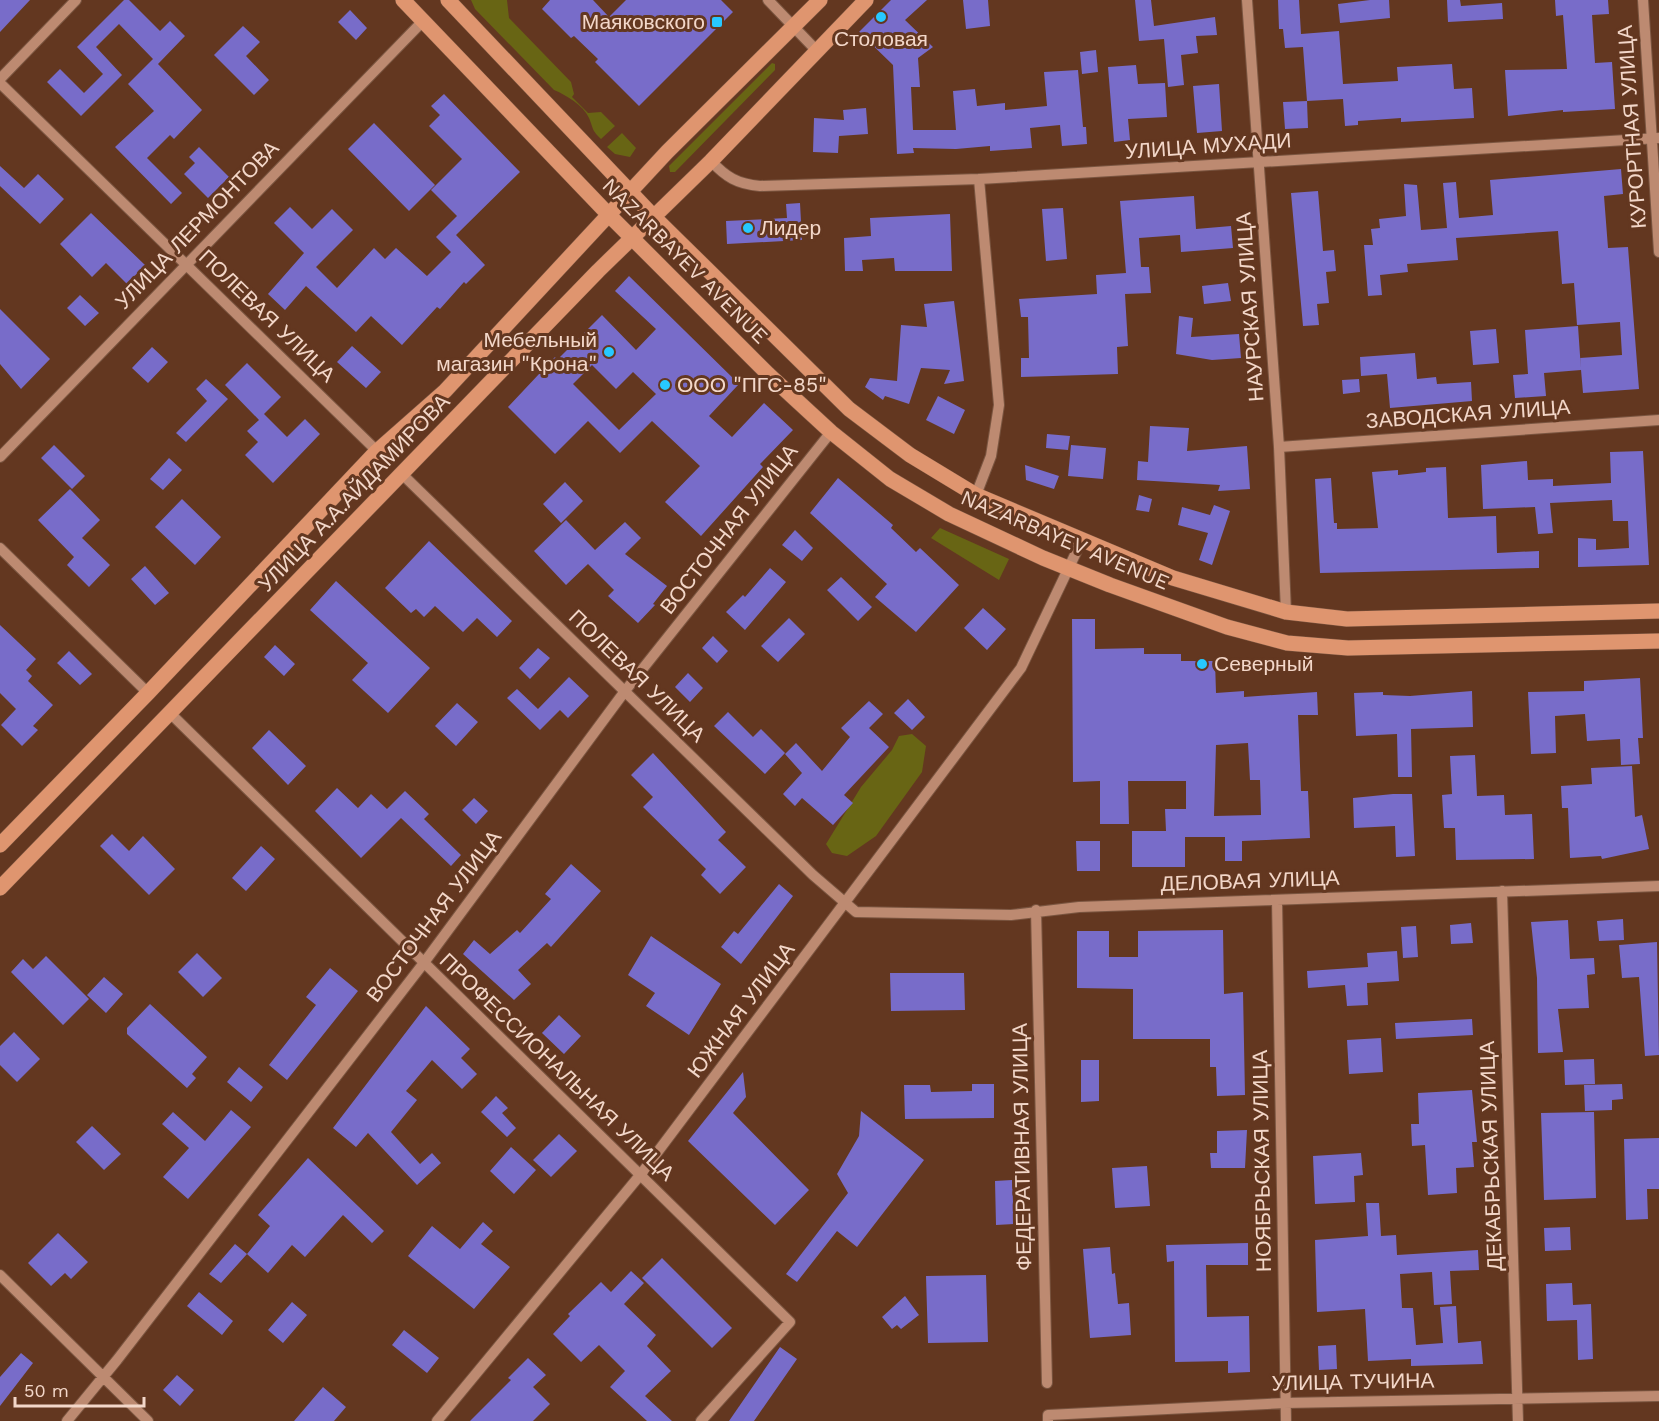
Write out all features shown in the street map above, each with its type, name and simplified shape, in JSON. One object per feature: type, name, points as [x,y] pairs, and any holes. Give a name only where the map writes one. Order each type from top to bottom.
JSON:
[{"type":"main road","name":"NAZARBAYEV AVENUE","points":[[403,0],[608,214],[831,432],[890,479],[949,514],[1070,569],[1172,609],[1287,643],[1348,648],[1659,641]]},
{"type":"main road","name":"NAZARBAYEV AVENUE","points":[[449,0],[629,192],[849,409],[910,455],[976,495],[1173,579],[1286,612],[1347,619],[1659,611]]},
{"type":"main road","name":"УЛИЦА А.А.АЙДАМИРОВА","points":[[0,845],[148,693],[377,451],[445,391],[629,192],[820,0]]},
{"type":"main road","name":"УЛИЦА А.А.АЙДАМИРОВА","points":[[0,888],[866,0]]},
{"type":"main road","points":[[445,391],[463,411]]},
{"type":"street","points":[[0,81],[76,0]]},
{"type":"street","points":[[768,0],[817,51]]},
{"type":"street","name":"НАУРСКАЯ УЛИЦА","points":[[1246,0],[1279,447],[1286,612]]},
{"type":"street","name":"КУРОРТНАЯ УЛИЦА","points":[[1643,0],[1656,138],[1659,252]]},
{"type":"street","name":"УЛИЦА ЛЕРМОНТОВА","points":[[0,457],[423,21]]},
{"type":"street","name":"ПОЛЕВАЯ УЛИЦА","points":[[0,81],[377,451]]},
{"type":"street","name":"УЛИЦА МУХАДИ","points":[[711,161],[727,178],[740,184],[760,186],[979,179],[1656,138]]},
{"type":"street","points":[[976,495],[991,456],[999,405],[979,179]]},
{"type":"street","name":"ЗАВОДСКАЯ УЛИЦА","points":[[1279,447],[1659,420]]},
{"type":"street","name":"ВОСТОЧНАЯ УЛИЦА","points":[[67,1421],[104,1377],[423,964],[626,692],[831,432]]},
{"type":"street","name":"ПОЛЕВАЯ УЛИЦА","points":[[402,474],[846,904]]},
{"type":"street","name":"ЮЖНАЯ УЛИЦА","points":[[437,1421],[641,1174],[1022,668],[1082,540]]},
{"type":"street","points":[[0,548],[148,693]]},
{"type":"street","name":"ПРОФЕССИОНАЛЬНАЯ УЛИЦА","points":[[170,713],[790,1322],[702,1421]]},
{"type":"street","name":"ДЕЛОВАЯ УЛИЦА","points":[[846,904],[856,912],[1011,915],[1036,910],[1659,886]]},
{"type":"street","name":"ДЕКАБРЬСКАЯ УЛИЦА","points":[[1502,891],[1518,1421]]},
{"type":"street","name":"НОЯБРЬСКАЯ УЛИЦА","points":[[1277,900],[1286,1421]]},
{"type":"street","name":"ФЕДЕРАТИВНАЯ УЛИЦА","points":[[1036,910],[1047,1383]]},
{"type":"street","points":[[0,1275],[148,1421]]},
{"type":"street","name":"УЛИЦА ТУЧИНА","points":[[1048,1418],[1285,1403],[1659,1396]]},
{"type":"shaded area","points":[[471,0],[507,0],[509,18],[571,82],[574,94],[572,97],[588,113],[601,112],[615,126],[601,139],[594,131],[583,109],[554,90],[475,9]]},
{"type":"shaded area","points":[[772,63],[775,64],[775,70],[675,172],[670,172],[669,166]]},
{"type":"shaded area","points":[[622,133],[636,148],[630,157],[615,154],[607,147]]},
{"type":"shaded area","points":[[940,528],[1009,559],[999,580],[931,538]]},
{"type":"shaded area","points":[[912,734],[926,746],[922,772],[876,836],[847,856],[832,853],[826,844],[861,787],[892,750],[899,736]]},
{"type":"building","points":[[0,0],[30,0],[0,32]]},
{"type":"building","points":[[124,0],[129,0],[160,31],[170,21],[185,36],[158,64],[202,110],[174,139],[170,135],[147,158],[182,193],[171,204],[115,147],[154,111],[128,84],[153,59],[119,24],[96,47],[122,75],[81,116],[47,82],[60,69],[84,93],[103,74],[77,47]]},
{"type":"building","points":[[550,0],[593,0],[609,17],[626,0],[721,0],[733,12],[639,106],[595,62],[598,59],[574,36],[571,38],[542,9]]},
{"type":"building","points":[[891,0],[927,0],[905,20],[933,47],[918,58],[920,87],[911,87],[913,130],[956,130],[953,91],[975,89],[977,106],[1005,103],[1005,110],[1047,106],[1044,72],[1078,70],[1083,127],[1086,127],[1087,144],[1062,146],[1060,125],[1030,128],[1032,148],[990,151],[990,146],[956,149],[913,148],[914,153],[897,154],[893,65],[859,32]]},
{"type":"building","points":[[963,0],[988,0],[990,26],[966,29]]},
{"type":"building","points":[[1135,0],[1151,0],[1154,26],[1215,17],[1217,35],[1196,36],[1198,53],[1181,55],[1184,85],[1168,87],[1164,39],[1139,41]]},
{"type":"building","points":[[1278,0],[1299,0],[1301,34],[1339,31],[1343,84],[1398,81],[1397,67],[1452,64],[1454,89],[1472,88],[1474,118],[1401,122],[1401,118],[1358,121],[1358,125],[1345,126],[1343,99],[1307,101],[1303,47],[1285,48],[1283,29],[1279,29]]},
{"type":"building","points":[[1389,0],[1390,18],[1340,23],[1338,4]]},
{"type":"building","points":[[1447,0],[1460,0],[1461,6],[1502,3],[1503,19],[1448,22]]},
{"type":"building","points":[[1555,0],[1608,0],[1609,14],[1592,15],[1595,63],[1612,62],[1615,109],[1563,112],[1563,110],[1508,116],[1505,70],[1567,69],[1563,15],[1556,16]]},
{"type":"building","points":[[350,10],[367,28],[356,40],[338,22]]},
{"type":"building","points":[[243,26],[260,42],[246,56],[269,80],[254,95],[214,55]]},
{"type":"building","points":[[1096,50],[1098,72],[1082,74],[1080,52]]},
{"type":"building","points":[[1136,65],[1138,84],[1165,83],[1167,117],[1128,119],[1130,140],[1114,142],[1108,67]]},
{"type":"building","points":[[1219,84],[1222,131],[1197,133],[1193,86]]},
{"type":"building","points":[[444,94],[520,172],[456,235],[485,265],[466,284],[464,282],[440,309],[437,307],[402,345],[371,316],[356,332],[306,286],[285,310],[268,294],[304,253],[274,223],[290,207],[312,229],[332,209],[353,230],[316,267],[337,288],[374,248],[385,259],[396,248],[427,276],[451,252],[436,237],[457,216],[431,190],[462,159],[429,126],[440,115],[431,106]]},
{"type":"building","points":[[1307,101],[1308,128],[1285,129],[1283,102]]},
{"type":"building","points":[[866,108],[868,134],[839,136],[838,153],[813,152],[814,118],[844,120],[843,110]]},
{"type":"building","points":[[374,123],[435,185],[409,211],[348,149]]},
{"type":"building","points":[[199,147],[229,177],[208,198],[184,174],[195,163],[189,157]]},
{"type":"building","points":[[0,166],[24,188],[38,174],[64,199],[40,224],[0,186]]},
{"type":"building","points":[[1621,169],[1623,194],[1604,196],[1608,248],[1628,247],[1639,389],[1583,393],[1580,358],[1622,355],[1620,322],[1577,325],[1574,283],[1562,284],[1558,231],[1456,238],[1458,260],[1407,264],[1408,272],[1380,275],[1382,295],[1368,296],[1364,245],[1373,245],[1371,229],[1380,228],[1379,219],[1406,216],[1404,184],[1417,185],[1421,230],[1447,228],[1443,183],[1456,182],[1459,218],[1493,215],[1490,180]]},
{"type":"building","points":[[1318,191],[1323,251],[1334,250],[1336,271],[1326,272],[1329,303],[1317,304],[1319,325],[1303,326],[1291,193]]},
{"type":"building","points":[[1194,196],[1196,229],[1231,226],[1233,248],[1181,252],[1180,235],[1139,238],[1141,267],[1149,267],[1151,293],[1125,294],[1128,346],[1117,347],[1118,374],[1021,377],[1021,358],[1029,358],[1028,317],[1021,317],[1019,299],[1097,294],[1096,275],[1126,273],[1120,201]]},
{"type":"building","points":[[800,203],[802,240],[727,244],[726,221],[787,218],[786,204]]},
{"type":"building","points":[[1063,208],[1067,259],[1046,261],[1042,209]]},
{"type":"building","points":[[91,213],[145,265],[127,284],[106,263],[92,277],[60,244]]},
{"type":"building","points":[[950,214],[952,271],[895,271],[894,258],[862,260],[863,271],[845,271],[844,238],[871,236],[870,218]]},
{"type":"building","points":[[629,276],[739,384],[709,416],[732,437],[764,403],[793,430],[760,464],[763,467],[701,536],[665,502],[700,466],[652,421],[620,453],[588,421],[555,454],[508,407],[555,357],[557,360],[602,315],[636,350],[656,329],[615,291]],"holes":[[[592,365],[616,389],[633,372],[656,394],[619,430],[573,384]]]},
{"type":"building","points":[[1228,283],[1231,301],[1204,304],[1202,286]]},
{"type":"building","points":[[80,295],[99,313],[85,326],[67,308]]},
{"type":"building","points":[[954,301],[964,381],[944,384],[950,370],[921,368],[909,404],[885,396],[883,400],[865,387],[870,378],[897,381],[901,325],[927,327],[924,304]]},
{"type":"building","points":[[0,309],[50,359],[21,389],[0,364]]},
{"type":"building","points":[[1179,316],[1193,318],[1191,337],[1239,334],[1241,358],[1212,360],[1176,354]]},
{"type":"building","points":[[1578,326],[1581,370],[1544,373],[1546,396],[1515,398],[1513,375],[1528,374],[1525,330]]},
{"type":"building","points":[[1496,329],[1499,363],[1473,365],[1470,331]]},
{"type":"building","points":[[352,346],[381,372],[366,388],[337,362]]},
{"type":"building","points":[[152,347],[168,362],[148,383],[132,368]]},
{"type":"building","points":[[1415,353],[1417,379],[1436,377],[1437,384],[1471,382],[1472,401],[1390,408],[1387,374],[1361,376],[1360,357]]},
{"type":"building","points":[[247,363],[281,397],[264,414],[287,437],[305,419],[320,434],[273,483],[245,455],[258,442],[247,431],[259,420],[225,385]]},
{"type":"building","points":[[206,379],[228,399],[186,442],[176,433],[207,401],[196,389]]},
{"type":"building","points":[[1359,379],[1360,392],[1343,394],[1342,380]]},
{"type":"building","points":[[938,396],[965,410],[954,434],[926,420]]},
{"type":"building","points":[[1150,426],[1189,428],[1187,451],[1247,446],[1250,489],[1218,491],[1220,485],[1137,480],[1138,461],[1148,462]]},
{"type":"building","points":[[1047,434],[1070,436],[1068,450],[1046,448]]},
{"type":"building","points":[[54,445],[85,476],[72,489],[41,458]]},
{"type":"building","points":[[1071,445],[1106,448],[1103,479],[1068,476]]},
{"type":"building","points":[[1643,451],[1649,565],[1578,567],[1578,538],[1596,539],[1596,550],[1629,548],[1628,521],[1613,521],[1612,500],[1550,503],[1553,533],[1538,534],[1535,507],[1483,509],[1481,465],[1527,461],[1528,480],[1553,479],[1553,486],[1611,483],[1610,452]]},
{"type":"building","points":[[169,458],[182,470],[163,490],[150,479]]},
{"type":"building","points":[[1025,465],[1059,476],[1054,489],[1026,480]]},
{"type":"building","points":[[1446,467],[1448,518],[1496,516],[1497,553],[1539,551],[1539,568],[1320,573],[1315,479],[1331,478],[1334,523],[1337,523],[1337,529],[1378,528],[1372,472],[1398,470],[1398,475],[1426,472],[1426,468]]},
{"type":"building","points":[[838,478],[893,525],[891,528],[916,552],[920,548],[959,585],[916,632],[875,597],[887,584],[810,513]]},
{"type":"building","points":[[565,482],[583,501],[561,523],[543,504]]},
{"type":"building","points":[[70,489],[100,520],[82,538],[110,565],[89,587],[67,565],[74,557],[38,520]]},
{"type":"building","points":[[1139,495],[1152,499],[1149,512],[1136,510]]},
{"type":"building","points":[[182,499],[221,537],[195,565],[155,527]]},
{"type":"building","points":[[1214,505],[1230,511],[1212,565],[1199,560],[1208,533],[1178,525],[1182,507],[1210,515]]},
{"type":"building","points":[[566,520],[595,550],[625,522],[641,538],[625,554],[667,586],[653,604],[655,605],[638,623],[608,596],[614,590],[588,564],[566,585],[534,551]]},
{"type":"building","points":[[795,530],[813,548],[802,561],[782,545]]},
{"type":"building","points":[[429,541],[512,621],[497,637],[477,618],[463,632],[435,606],[424,617],[416,609],[411,613],[385,588]]},
{"type":"building","points":[[145,566],[169,593],[155,605],[131,579]]},
{"type":"building","points":[[770,568],[786,582],[745,630],[726,612],[743,595],[745,597]]},
{"type":"building","points":[[841,577],[872,607],[858,621],[827,590]]},
{"type":"building","points":[[336,581],[430,668],[388,713],[352,680],[368,663],[310,610]]},
{"type":"building","points":[[983,608],[1006,629],[987,650],[964,628]]},
{"type":"building","points":[[789,618],[805,634],[778,662],[761,646]]},
{"type":"building","points":[[1072,619],[1095,619],[1095,649],[1144,648],[1144,654],[1181,654],[1181,661],[1215,661],[1216,693],[1244,691],[1244,697],[1317,692],[1318,715],[1298,715],[1301,791],[1308,791],[1310,838],[1242,841],[1242,861],[1225,861],[1225,837],[1185,837],[1185,867],[1132,867],[1132,831],[1166,831],[1165,809],[1186,809],[1186,781],[1128,781],[1129,824],[1100,824],[1100,781],[1073,782]],"holes":[[[1248,743],[1250,780],[1260,780],[1261,815],[1214,816],[1216,745]]]},
{"type":"building","points":[[0,625],[36,659],[26,670],[32,676],[28,681],[53,705],[33,726],[38,730],[22,746],[1,725],[16,709],[0,693]]},
{"type":"building","points":[[713,636],[728,651],[717,663],[702,648]]},
{"type":"building","points":[[275,645],[295,664],[284,676],[264,657]]},
{"type":"building","points":[[538,648],[550,658],[530,679],[519,668]]},
{"type":"building","points":[[69,651],[92,674],[80,685],[57,663]]},
{"type":"building","points":[[688,673],[703,688],[690,702],[675,687]]},
{"type":"building","points":[[569,677],[589,696],[568,718],[560,710],[540,730],[507,698],[517,689],[538,709]]},
{"type":"building","points":[[1640,678],[1643,738],[1638,738],[1640,764],[1621,765],[1620,739],[1587,741],[1585,714],[1555,716],[1556,753],[1531,754],[1528,692],[1584,691],[1584,681]]},
{"type":"building","points":[[1472,691],[1473,727],[1411,729],[1412,777],[1398,777],[1397,734],[1356,736],[1354,693],[1383,692],[1383,695],[1410,696]]},
{"type":"building","points":[[908,699],[925,717],[912,730],[894,713]]},
{"type":"building","points":[[869,701],[883,714],[869,728],[889,747],[844,795],[853,803],[833,825],[802,798],[795,806],[783,794],[802,773],[785,754],[796,743],[822,771],[850,737],[841,728]]},
{"type":"building","points":[[457,703],[478,722],[456,746],[435,726]]},
{"type":"building","points":[[728,712],[753,737],[761,729],[785,753],[765,774],[714,726]]},
{"type":"building","points":[[269,730],[306,766],[288,785],[252,748]]},
{"type":"building","points":[[653,753],[726,832],[718,840],[746,867],[720,894],[701,875],[706,869],[643,807],[653,797],[631,775]]},
{"type":"building","points":[[1475,755],[1477,796],[1504,795],[1505,815],[1532,814],[1534,859],[1456,860],[1455,828],[1444,828],[1442,795],[1452,794],[1450,756]]},
{"type":"building","points":[[1632,766],[1635,817],[1642,815],[1649,849],[1602,859],[1601,856],[1570,858],[1568,808],[1562,808],[1561,786],[1592,784],[1591,768]]},
{"type":"building","points":[[337,788],[358,808],[371,794],[387,809],[405,791],[429,814],[424,819],[461,855],[451,866],[401,818],[361,858],[315,811]]},
{"type":"building","points":[[1412,794],[1415,856],[1396,857],[1395,826],[1354,828],[1353,798]]},
{"type":"building","points":[[474,798],[488,811],[476,824],[462,810]]},
{"type":"building","points":[[112,834],[129,851],[143,836],[175,869],[149,895],[100,846]]},
{"type":"building","points":[[1076,841],[1100,841],[1100,871],[1077,871]]},
{"type":"building","points":[[261,846],[275,859],[246,891],[232,878]]},
{"type":"building","points":[[571,864],[601,891],[551,947],[547,943],[518,970],[531,984],[514,1000],[463,954],[474,940],[490,954],[517,930],[520,933],[551,899],[545,894]]},
{"type":"building","points":[[779,884],[793,896],[741,964],[721,947],[734,931],[738,934]]},
{"type":"building","points":[[1623,919],[1624,940],[1599,941],[1597,921]]},
{"type":"building","points":[[1568,920],[1570,959],[1594,958],[1595,974],[1587,975],[1589,1008],[1558,1009],[1563,1052],[1538,1053],[1537,978],[1531,922]]},
{"type":"building","points":[[1471,923],[1473,943],[1451,944],[1450,925]]},
{"type":"building","points":[[1416,926],[1418,957],[1403,958],[1401,927]]},
{"type":"building","points":[[1223,930],[1224,994],[1243,992],[1245,1095],[1217,1096],[1216,1067],[1210,1067],[1210,1039],[1133,1039],[1133,989],[1077,988],[1077,931],[1109,931],[1109,957],[1138,957],[1138,931]]},
{"type":"building","points":[[651,936],[721,984],[689,1035],[646,1006],[655,993],[628,975]]},
{"type":"building","points":[[1657,942],[1659,1055],[1645,1056],[1639,977],[1622,978],[1619,945]]},
{"type":"building","points":[[1397,951],[1399,981],[1367,983],[1368,1005],[1347,1006],[1345,985],[1308,988],[1307,971],[1368,967],[1367,953]]},
{"type":"building","points":[[197,953],[222,978],[203,997],[178,972]]},
{"type":"building","points":[[46,956],[89,999],[63,1025],[11,972],[23,959],[33,969]]},
{"type":"building","points":[[330,968],[358,991],[287,1080],[269,1065],[316,1005],[306,997]]},
{"type":"building","points":[[890,973],[964,973],[965,1010],[891,1011]]},
{"type":"building","points":[[104,977],[123,994],[106,1013],[87,995]]},
{"type":"building","points":[[150,1004],[207,1057],[192,1074],[196,1078],[187,1088],[127,1034],[127,1028]]},
{"type":"building","points":[[426,1006],[470,1049],[461,1058],[477,1074],[462,1089],[432,1060],[406,1091],[417,1100],[391,1132],[420,1164],[432,1153],[441,1163],[417,1185],[368,1133],[356,1147],[333,1128]]},
{"type":"building","points":[[559,1015],[581,1036],[564,1054],[542,1033]]},
{"type":"building","points":[[1472,1019],[1473,1035],[1396,1039],[1395,1023]]},
{"type":"building","points":[[14,1032],[40,1059],[17,1082],[0,1065],[0,1046]]},
{"type":"building","points":[[1381,1038],[1383,1072],[1349,1074],[1347,1040]]},
{"type":"building","points":[[1594,1059],[1595,1084],[1565,1085],[1564,1060]]},
{"type":"building","points":[[1081,1060],[1099,1060],[1099,1101],[1081,1102]]},
{"type":"building","points":[[239,1067],[263,1087],[251,1102],[227,1082]]},
{"type":"building","points":[[743,1072],[746,1097],[733,1113],[809,1190],[775,1225],[688,1141]]},
{"type":"building","points":[[972,1084],[994,1084],[994,1118],[905,1119],[904,1085],[930,1085],[931,1092],[972,1091]]},
{"type":"building","points":[[1622,1084],[1623,1099],[1612,1100],[1612,1110],[1585,1111],[1584,1085]]},
{"type":"building","points":[[1472,1090],[1477,1142],[1472,1142],[1474,1167],[1456,1168],[1457,1193],[1428,1195],[1425,1145],[1412,1146],[1411,1124],[1419,1124],[1418,1093]]},
{"type":"building","points":[[496,1096],[508,1108],[502,1113],[516,1128],[507,1137],[481,1112]]},
{"type":"building","points":[[231,1110],[251,1127],[188,1199],[163,1177],[189,1148],[162,1124],[173,1112],[205,1141]]},
{"type":"building","points":[[861,1111],[924,1160],[857,1247],[837,1231],[797,1282],[786,1274],[848,1193],[837,1174],[859,1136]]},
{"type":"building","points":[[1594,1112],[1596,1198],[1544,1200],[1541,1113]]},
{"type":"building","points":[[92,1126],[121,1154],[104,1170],[76,1142]]},
{"type":"building","points":[[1247,1130],[1245,1168],[1211,1168],[1210,1153],[1217,1153],[1217,1131]]},
{"type":"building","points":[[559,1134],[577,1151],[551,1177],[533,1160]]},
{"type":"building","points":[[1659,1138],[1659,1189],[1647,1189],[1648,1219],[1626,1220],[1624,1139]]},
{"type":"building","points":[[511,1147],[536,1170],[514,1194],[490,1171]]},
{"type":"building","points":[[1361,1153],[1363,1175],[1354,1176],[1355,1202],[1315,1204],[1313,1156]]},
{"type":"building","points":[[308,1158],[384,1231],[372,1243],[343,1215],[305,1257],[292,1245],[268,1273],[247,1254],[270,1226],[258,1215]]},
{"type":"building","points":[[1147,1166],[1150,1206],[1115,1208],[1112,1168]]},
{"type":"building","points":[[1012,1180],[1014,1224],[996,1225],[995,1181]]},
{"type":"building","points":[[1366,1203],[1379,1203],[1381,1236],[1396,1235],[1397,1255],[1478,1250],[1479,1270],[1450,1271],[1452,1304],[1434,1305],[1432,1272],[1400,1274],[1402,1308],[1413,1308],[1416,1345],[1443,1343],[1440,1307],[1456,1306],[1458,1343],[1481,1341],[1483,1364],[1411,1366],[1411,1359],[1368,1361],[1365,1309],[1317,1312],[1315,1240],[1368,1236]]},
{"type":"building","points":[[483,1222],[493,1231],[481,1244],[510,1267],[474,1309],[408,1256],[432,1226],[460,1249]]},
{"type":"building","points":[[1570,1227],[1571,1250],[1545,1251],[1544,1228]]},
{"type":"building","points":[[58,1233],[88,1262],[71,1279],[65,1273],[51,1286],[28,1263]]},
{"type":"building","points":[[1248,1243],[1248,1265],[1206,1265],[1207,1317],[1249,1316],[1250,1372],[1228,1373],[1228,1361],[1175,1362],[1174,1261],[1167,1262],[1166,1245]]},
{"type":"building","points":[[235,1244],[247,1254],[221,1283],[209,1274]]},
{"type":"building","points":[[1110,1247],[1118,1304],[1129,1303],[1131,1335],[1090,1338],[1083,1249]]},
{"type":"building","points":[[662,1258],[732,1328],[712,1348],[642,1278]]},
{"type":"building","points":[[631,1271],[644,1283],[624,1304],[656,1335],[647,1346],[671,1371],[645,1396],[672,1421],[647,1421],[610,1387],[625,1371],[599,1345],[581,1362],[553,1334],[570,1316],[568,1314],[601,1282],[611,1292]]},
{"type":"building","points":[[986,1275],[988,1342],[928,1343],[926,1276]]},
{"type":"building","points":[[1572,1283],[1573,1305],[1591,1304],[1593,1359],[1578,1360],[1577,1320],[1547,1321],[1546,1284]]},
{"type":"building","points":[[199,1292],[233,1321],[222,1335],[187,1306]]},
{"type":"building","points":[[905,1296],[919,1315],[901,1329],[897,1325],[892,1329],[882,1317]]},
{"type":"building","points":[[292,1302],[307,1315],[283,1343],[268,1330]]},
{"type":"building","points":[[404,1330],[439,1358],[427,1373],[392,1345]]},
{"type":"building","points":[[1336,1345],[1337,1369],[1319,1370],[1318,1346]]},
{"type":"building","points":[[780,1347],[797,1359],[754,1421],[729,1421]]},
{"type":"building","points":[[21,1353],[33,1363],[0,1406],[0,1377]]},
{"type":"building","points":[[528,1358],[546,1375],[533,1387],[550,1404],[533,1421],[470,1421],[511,1380],[508,1378]]},
{"type":"building","points":[[177,1375],[194,1390],[180,1406],[163,1390]]},
{"type":"building","points":[[323,1387],[346,1407],[334,1421],[294,1421]]},
{"type":"place","name":"Столовая","points":[[881,17]]},
{"type":"place","name":"Маяковского","points":[[717,22]]},
{"type":"place","name":"Лидер","points":[[748,228]]},
{"type":"place","name":"Мебельный магазин \"Крона\"","points":[[609,352]]},
{"type":"place","name":"ООО \"ПГС-85\"","points":[[665,385]]},
{"type":"place","name":"Северный","points":[[1202,664]]}]
